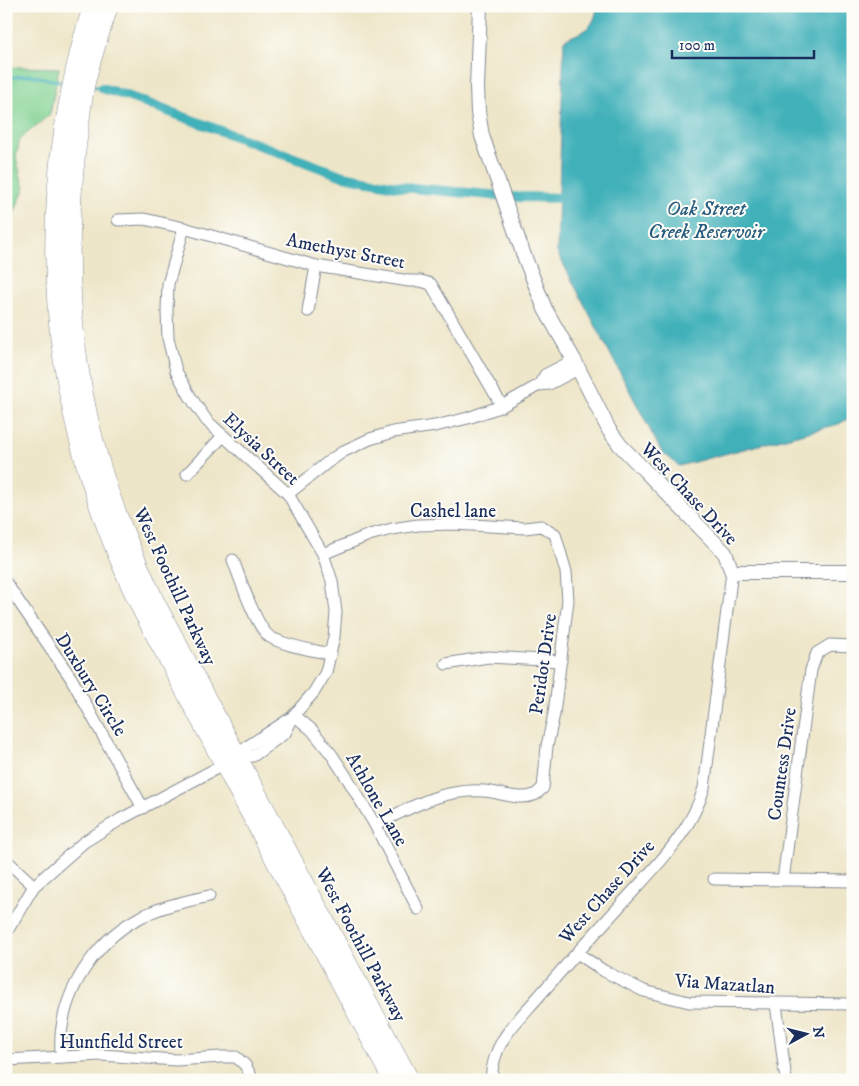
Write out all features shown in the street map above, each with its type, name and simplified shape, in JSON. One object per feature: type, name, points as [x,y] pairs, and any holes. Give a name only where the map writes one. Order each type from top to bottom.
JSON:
[{"type":"main road","name":"West Foothill Parkway","points":[[88,49],[92,6]]},
{"type":"main road","name":"West Foothill Parkway","points":[[109,6],[68,94],[72,126],[71,278],[77,351],[93,434],[104,475],[132,551],[230,761],[392,1080]]},
{"type":"main road","name":"West Foothill Parkway","points":[[230,761],[410,1080]]},
{"type":"street","name":"West Chase Drive","points":[[480,6],[477,87],[478,112],[482,136],[520,246],[546,309],[609,430],[620,445],[725,553],[732,572],[704,788],[699,806],[690,823],[657,865],[577,953],[502,1040],[492,1063],[490,1080]]},
{"type":"street","name":"Amethyst Street","points":[[118,220],[144,219],[184,228],[316,266],[432,284],[502,406]]},
{"type":"street","name":"Elysia Street","points":[[6,933],[34,886],[84,842],[121,819],[230,761],[253,756],[285,733],[294,715],[314,692],[326,672],[334,638],[336,612],[332,581],[323,554],[288,494],[207,421],[176,371],[168,338],[168,284],[184,228]]},
{"type":"street","points":[[308,311],[316,266]]},
{"type":"street","points":[[288,494],[344,451],[370,439],[393,432],[460,420],[502,406],[539,385],[550,384],[576,364]]},
{"type":"street","points":[[187,474],[223,436]]},
{"type":"street","name":"Cashel lane","points":[[323,554],[369,535],[418,525],[454,524],[525,528],[541,526],[555,534]]},
{"type":"street","name":"Peridot Drive","points":[[375,826],[420,802],[441,795],[484,791],[521,796],[534,795],[543,788],[547,746],[554,714],[568,600],[566,572],[555,534]]},
{"type":"street","points":[[233,560],[260,627],[269,636],[278,641],[330,654]]},
{"type":"street","points":[[732,572],[853,572]]},
{"type":"street","name":"Duxbury Circle","points":[[6,583],[71,678],[143,808]]},
{"type":"street","name":"Countess Drive","points":[[783,880],[811,670],[817,653],[830,645],[853,646]]},
{"type":"street","points":[[446,664],[488,657],[560,661]]},
{"type":"street","name":"Athlone Lane","points":[[294,715],[312,730],[349,780],[418,910]]},
{"type":"street","points":[[6,860],[34,886]]},
{"type":"street","points":[[714,879],[853,881]]},
{"type":"street","points":[[61,1057],[62,1027],[69,997],[85,968],[100,948],[142,916],[209,896]]},
{"type":"street","name":"Via Mazatlan","points":[[577,953],[624,982],[644,991],[689,1002],[853,1004]]},
{"type":"street","points":[[776,1004],[786,1080]]},
{"type":"street","name":"Huntfield Street","points":[[6,1060],[101,1055],[176,1060],[236,1057],[245,1065],[253,1080]]},
{"type":"green space","points":[[18,67],[59,68],[50,114],[20,139],[16,157],[24,189],[6,233],[6,69]]},
{"type":"water","name":"Oak Street Creek Reservoir","points":[[597,6],[853,6],[853,416],[839,424],[679,466],[661,451],[557,252],[564,40],[591,24],[596,14]]},
{"type":"waterway","points":[[6,78],[30,75],[66,83]]},
{"type":"waterway","points":[[90,86],[102,88]]},
{"type":"waterway","points":[[102,88],[343,176],[401,187],[513,197],[574,198]]}]
